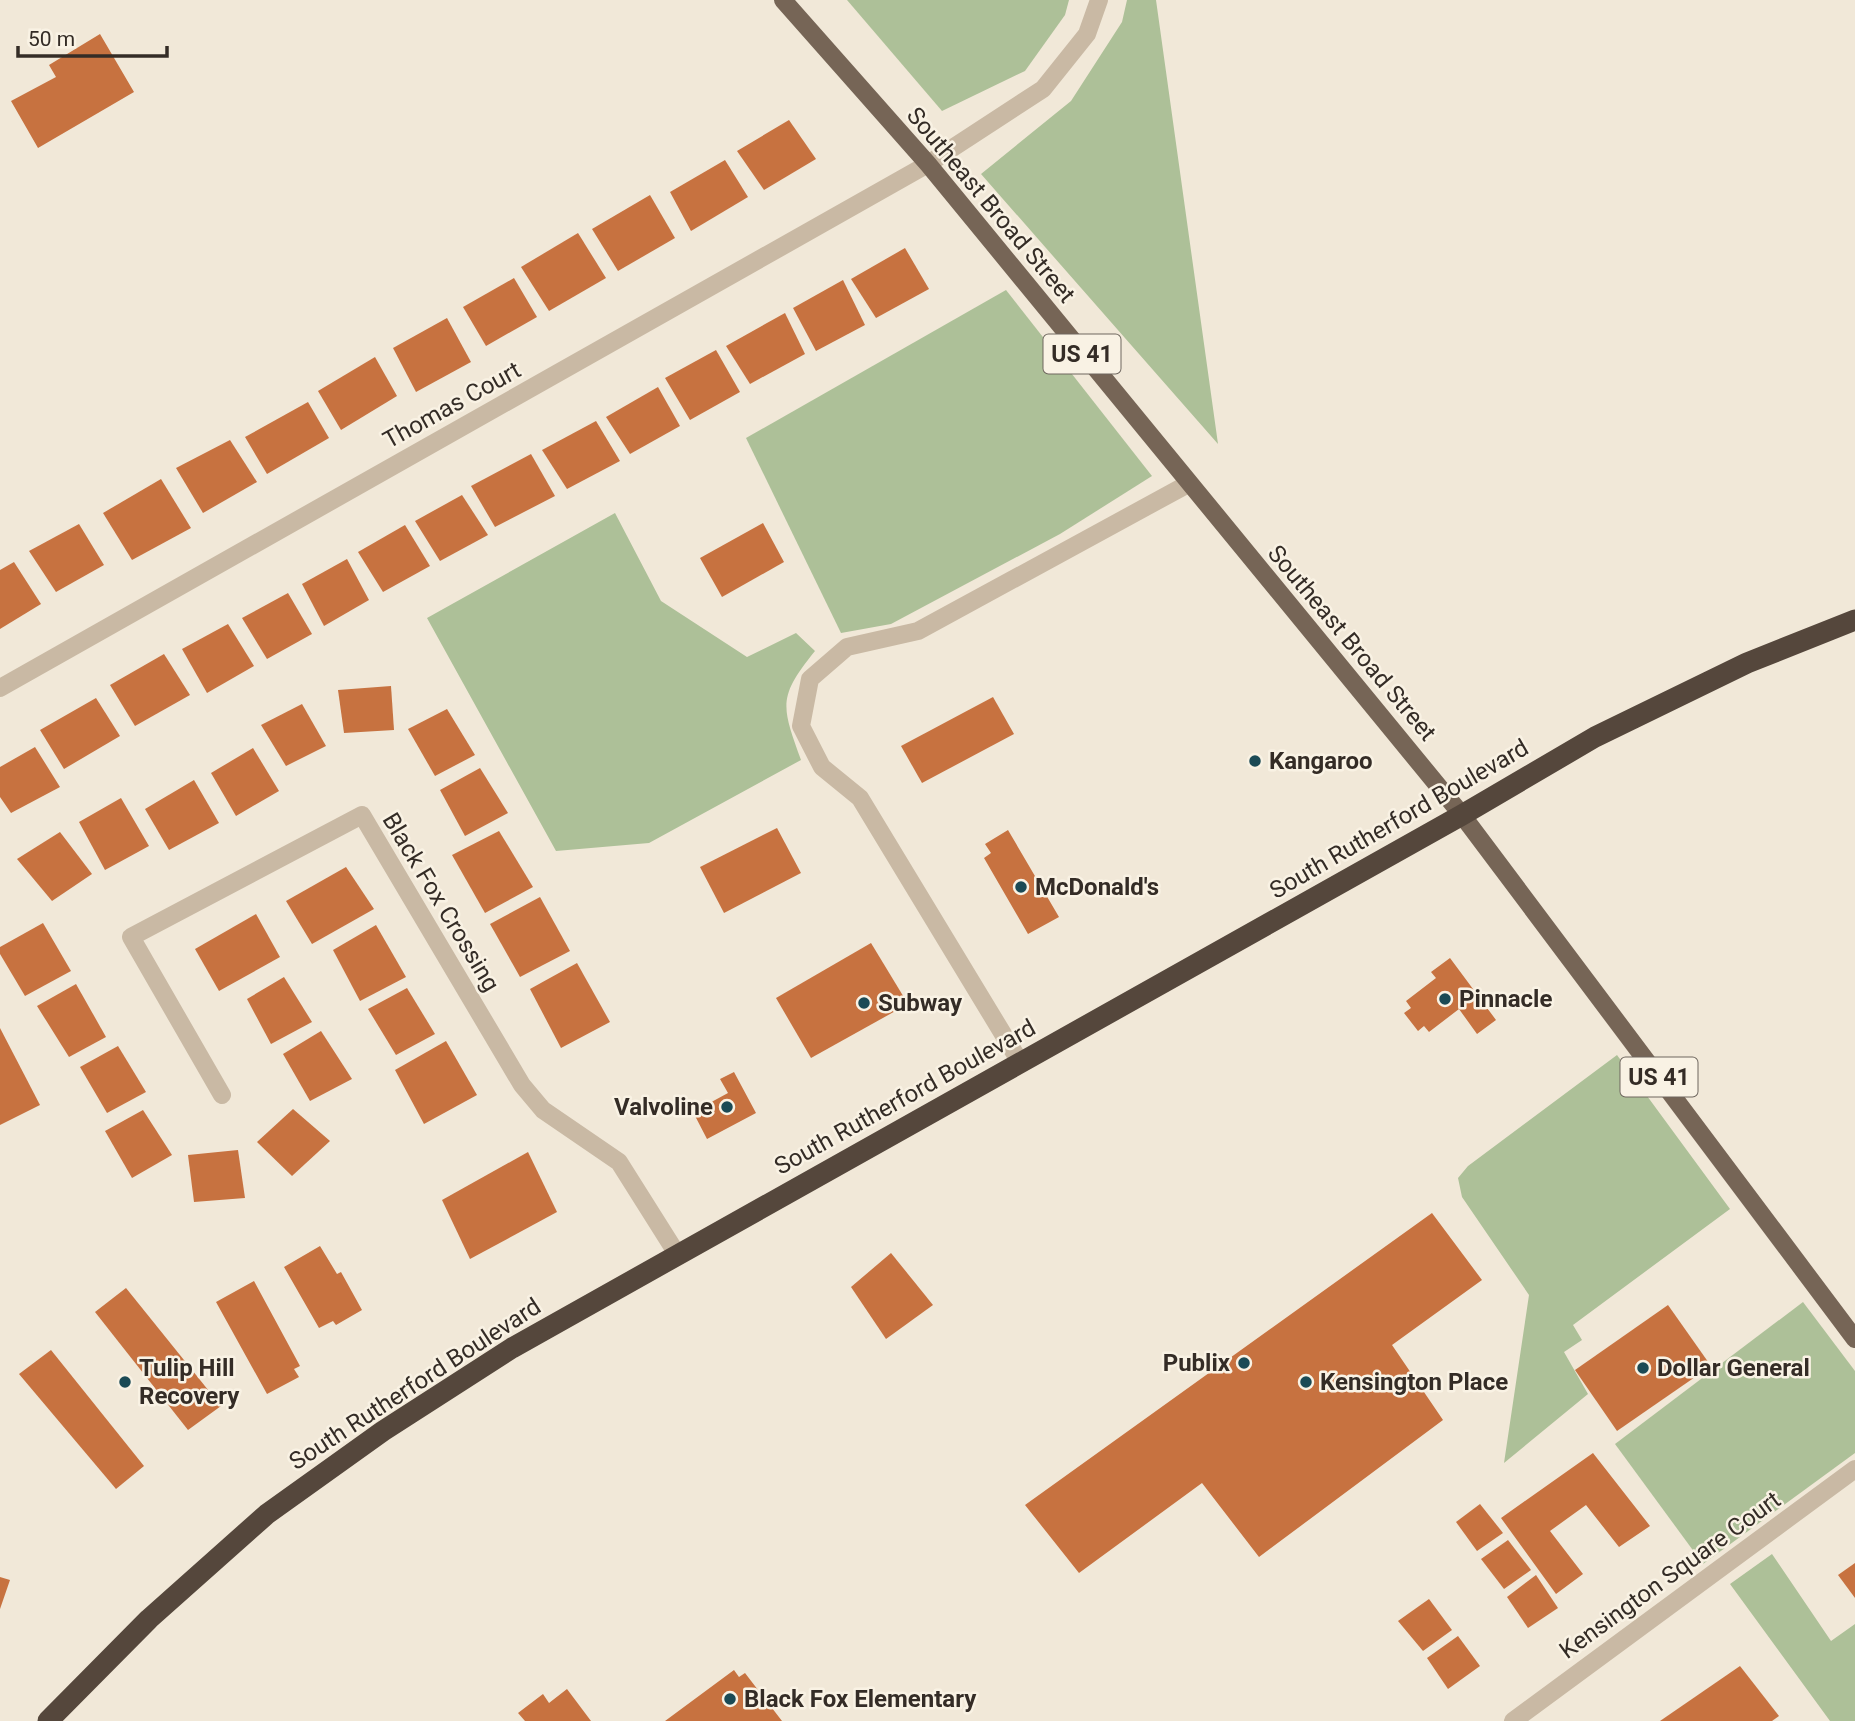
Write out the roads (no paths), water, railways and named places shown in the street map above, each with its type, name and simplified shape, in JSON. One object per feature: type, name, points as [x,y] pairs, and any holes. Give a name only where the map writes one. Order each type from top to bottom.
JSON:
[{"type":"highway","name":"South Rutherford Boulevard","points":[[48,1721],[149,1619],[267,1514],[383,1431],[512,1348],[1462,815],[1595,737],[1747,663],[1855,620]]},
{"type":"main road","name":"Southeast Broad Street","points":[[783,0],[928,164],[1462,815],[1855,1339]]},
{"type":"street","name":"Thomas Court","points":[[0,688],[928,164],[1043,89],[1087,34],[1099,0]]},
{"type":"street","points":[[1020,1062],[860,798],[822,766],[801,726],[810,680],[847,647],[918,631],[1188,484]]},
{"type":"street","name":"Black Fox Crossing","points":[[222,1095],[131,937],[362,815],[522,1085],[543,1110],[620,1162],[677,1254]]},
{"type":"street","name":"Kensington Square Court","points":[[1513,1721],[1855,1469]]},
{"type":"place","name":"Kangaroo","points":[[1255,761]]},
{"type":"place","name":"McDonald's","points":[[1021,887]]},
{"type":"place","name":"Pinnacle","points":[[1445,999]]},
{"type":"place","name":"Subway","points":[[864,1003]]},
{"type":"place","name":"Valvoline","points":[[727,1107]]},
{"type":"place","name":"Publix","points":[[1244,1363]]},
{"type":"place","name":"Dollar General","points":[[1643,1368]]},
{"type":"place","name":"Tulip Hill Recovery","points":[[125,1382]]},
{"type":"place","name":"Kensington Place","points":[[1306,1382]]},
{"type":"place","name":"Black Fox Elementary","points":[[730,1699]]}]
